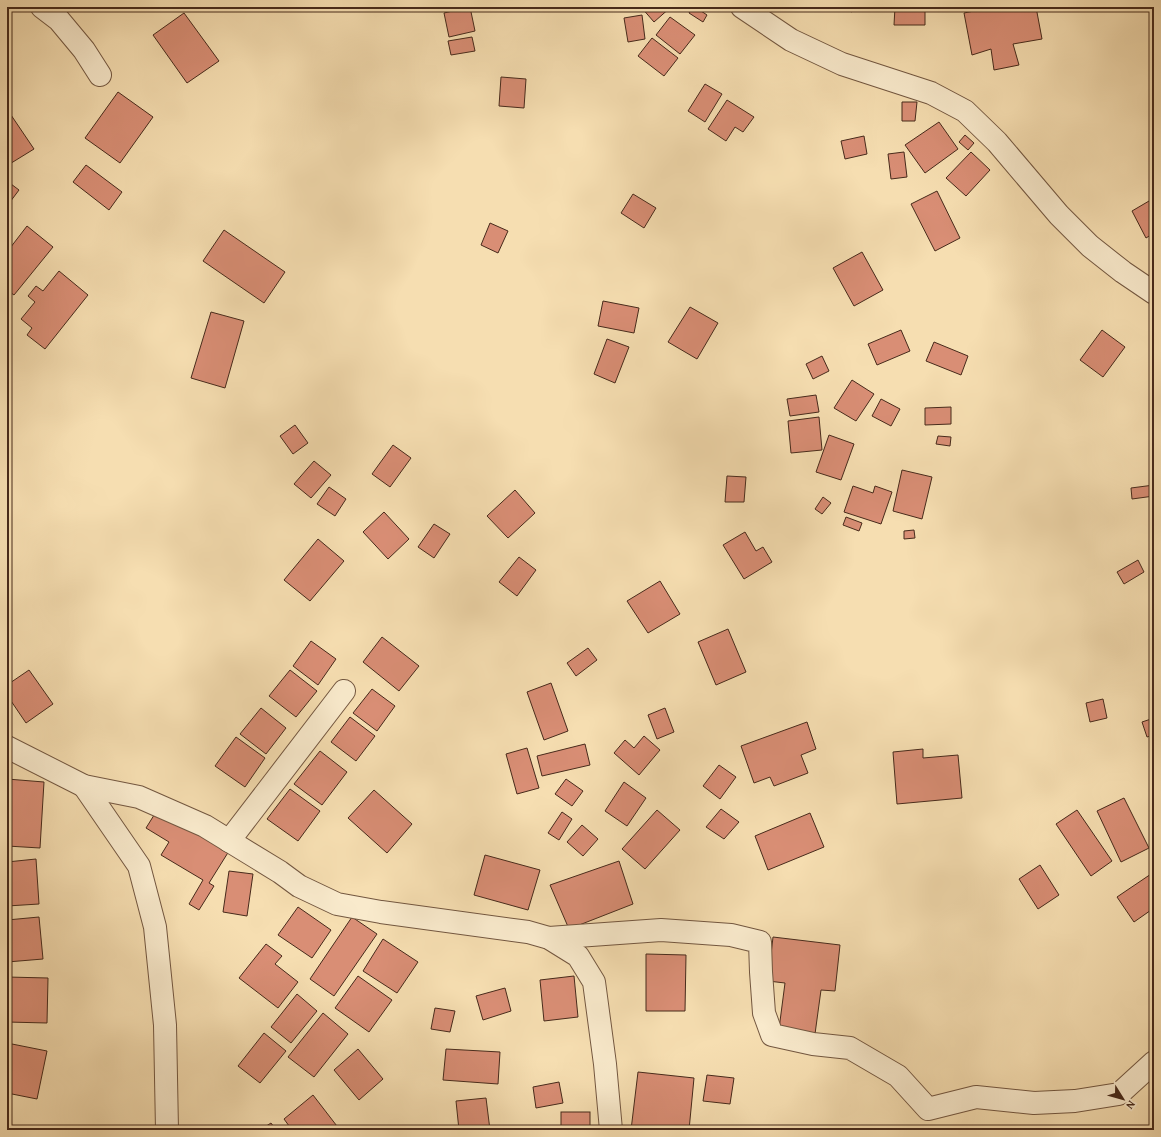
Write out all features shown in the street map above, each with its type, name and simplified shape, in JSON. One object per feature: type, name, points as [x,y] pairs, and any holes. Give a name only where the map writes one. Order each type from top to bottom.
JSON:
[{"type":"street","points":[[42,7],[59,20],[84,50],[100,75]]},
{"type":"street","points":[[742,7],[791,40],[842,64],[931,93],[965,111],[997,142],[1059,216],[1090,246],[1123,272],[1154,293]]},
{"type":"street","points":[[229,841],[344,691]]},
{"type":"street","points":[[7,747],[84,786],[139,797],[205,826],[280,872],[299,886],[337,904],[381,912],[528,932],[549,938],[578,956],[594,982],[605,1064],[611,1130]]},
{"type":"street","points":[[84,786],[139,866],[155,927],[165,1025],[167,1130]]},
{"type":"street","points":[[549,938],[661,930],[731,935],[760,942],[764,1013],[772,1035],[812,1044],[850,1048],[898,1076],[928,1109],[976,1097],[1034,1103],[1075,1102],[1119,1094],[1154,1062]]},
{"type":"building","points":[[441,7],[455,7],[442,11]]},
{"type":"building","points":[[470,7],[475,31],[449,37],[444,13]]},
{"type":"building","points":[[641,7],[671,7],[654,22]]},
{"type":"building","points":[[692,7],[695,7],[707,15],[703,22],[689,13]]},
{"type":"building","points":[[843,7],[854,7],[852,12]]},
{"type":"building","points":[[895,7],[925,7],[925,25],[894,25]]},
{"type":"building","points":[[984,7],[1036,7],[1042,39],[1013,44],[1019,65],[994,70],[991,49],[972,55],[964,13],[984,9]]},
{"type":"building","points":[[184,13],[219,61],[187,83],[153,35]]},
{"type":"building","points":[[642,15],[645,39],[628,42],[624,18]]},
{"type":"building","points":[[670,17],[695,35],[680,54],[656,35]]},
{"type":"building","points":[[472,37],[475,51],[451,55],[448,41]]},
{"type":"building","points":[[652,38],[678,58],[664,76],[638,56]]},
{"type":"building","points":[[501,77],[526,79],[524,108],[499,106]]},
{"type":"building","points":[[705,84],[722,94],[705,122],[688,111]]},
{"type":"building","points":[[118,92],[153,117],[120,163],[85,138]]},
{"type":"building","points":[[727,100],[754,117],[743,132],[735,127],[726,141],[708,129]]},
{"type":"building","points":[[902,102],[917,102],[915,121],[902,121]]},
{"type":"building","points":[[11,115],[34,149],[8,165],[7,118]]},
{"type":"building","points":[[939,122],[958,149],[925,173],[905,145]]},
{"type":"building","points":[[965,135],[974,143],[968,150],[959,142]]},
{"type":"building","points":[[864,136],[867,154],[845,159],[841,141]]},
{"type":"building","points":[[904,152],[907,177],[891,179],[888,154]]},
{"type":"building","points":[[971,152],[990,170],[966,196],[946,178]]},
{"type":"building","points":[[86,165],[122,192],[109,210],[73,182]]},
{"type":"building","points":[[7,181],[19,190],[7,206]]},
{"type":"building","points":[[937,191],[960,238],[935,251],[911,204]]},
{"type":"building","points":[[633,194],[656,208],[644,228],[621,213]]},
{"type":"building","points":[[1149,201],[1154,210],[1154,233],[1146,238],[1132,211]]},
{"type":"building","points":[[490,223],[508,231],[498,253],[481,245]]},
{"type":"building","points":[[27,226],[53,247],[14,295],[7,290],[7,252]]},
{"type":"building","points":[[224,230],[285,272],[264,303],[203,261]]},
{"type":"building","points":[[862,252],[883,290],[854,306],[833,268]]},
{"type":"building","points":[[59,271],[88,295],[45,349],[27,335],[32,328],[21,319],[35,302],[28,296],[36,286],[43,291]]},
{"type":"building","points":[[603,301],[639,308],[634,333],[598,326]]},
{"type":"building","points":[[690,307],[718,323],[697,359],[668,342]]},
{"type":"building","points":[[211,312],[244,321],[225,388],[191,378]]},
{"type":"building","points":[[901,330],[910,351],[877,365],[868,344]]},
{"type":"building","points":[[1102,330],[1125,347],[1103,377],[1080,360]]},
{"type":"building","points":[[607,339],[629,347],[615,383],[594,374]]},
{"type":"building","points":[[934,342],[968,356],[961,375],[926,361]]},
{"type":"building","points":[[822,356],[829,371],[813,379],[806,364]]},
{"type":"building","points":[[852,380],[874,394],[856,421],[834,408]]},
{"type":"building","points":[[816,395],[819,412],[790,416],[787,399]]},
{"type":"building","points":[[881,399],[900,409],[891,426],[872,416]]},
{"type":"building","points":[[951,407],[951,424],[925,425],[925,408]]},
{"type":"building","points":[[819,417],[822,450],[791,453],[788,421]]},
{"type":"building","points":[[295,425],[308,443],[293,454],[280,436]]},
{"type":"building","points":[[829,435],[854,444],[841,480],[816,472]]},
{"type":"building","points":[[938,436],[951,437],[950,446],[936,444]]},
{"type":"building","points":[[393,445],[411,458],[390,487],[372,474]]},
{"type":"building","points":[[314,461],[331,475],[311,498],[294,484]]},
{"type":"building","points":[[902,470],[932,477],[922,519],[893,511]]},
{"type":"building","points":[[727,476],[746,477],[744,502],[725,502]]},
{"type":"building","points":[[1154,485],[1154,496],[1132,499],[1131,488]]},
{"type":"building","points":[[853,486],[873,493],[875,486],[892,492],[881,524],[844,512]]},
{"type":"building","points":[[329,487],[346,499],[335,516],[317,504]]},
{"type":"building","points":[[515,490],[535,513],[508,538],[487,516]]},
{"type":"building","points":[[823,497],[831,503],[822,514],[815,509]]},
{"type":"building","points":[[384,512],[409,539],[388,559],[363,532]]},
{"type":"building","points":[[846,517],[862,523],[859,531],[843,525]]},
{"type":"building","points":[[434,524],[450,534],[434,558],[418,547]]},
{"type":"building","points":[[914,530],[915,538],[904,539],[904,531]]},
{"type":"building","points":[[745,532],[756,551],[763,547],[772,562],[744,579],[723,545]]},
{"type":"building","points":[[318,539],[344,561],[310,601],[284,580]]},
{"type":"building","points":[[519,557],[536,570],[517,596],[499,582]]},
{"type":"building","points":[[1138,560],[1144,572],[1124,584],[1117,572]]},
{"type":"building","points":[[660,581],[680,614],[648,633],[627,601]]},
{"type":"building","points":[[728,629],[746,672],[716,685],[698,642]]},
{"type":"building","points":[[382,637],[419,666],[399,691],[363,662]]},
{"type":"building","points":[[311,641],[336,659],[318,685],[293,666]]},
{"type":"building","points":[[588,648],[597,660],[576,676],[567,663]]},
{"type":"building","points":[[29,670],[53,704],[26,723],[7,695],[7,685]]},
{"type":"building","points":[[290,670],[317,691],[296,717],[269,696]]},
{"type":"building","points":[[551,683],[568,731],[544,740],[527,692]]},
{"type":"building","points":[[372,689],[395,706],[377,731],[353,713]]},
{"type":"building","points":[[1103,699],[1107,718],[1090,722],[1086,703]]},
{"type":"building","points":[[261,708],[286,728],[266,754],[240,734]]},
{"type":"building","points":[[665,708],[674,732],[657,739],[648,715]]},
{"type":"building","points":[[350,717],[375,736],[356,761],[331,742]]},
{"type":"building","points":[[1154,718],[1154,735],[1147,737],[1142,722]]},
{"type":"building","points":[[807,722],[816,749],[801,755],[808,773],[774,786],[770,777],[754,783],[741,746]]},
{"type":"building","points":[[644,736],[660,750],[639,775],[614,753],[625,740],[634,748]]},
{"type":"building","points":[[236,737],[265,758],[245,787],[215,766]]},
{"type":"building","points":[[585,744],[590,765],[542,776],[537,756]]},
{"type":"building","points":[[527,748],[539,788],[517,794],[506,754]]},
{"type":"building","points":[[923,749],[923,758],[958,755],[962,798],[897,804],[893,752]]},
{"type":"building","points":[[320,751],[347,772],[322,805],[294,784]]},
{"type":"building","points":[[719,765],[736,777],[720,799],[703,786]]},
{"type":"building","points":[[7,779],[44,782],[40,848],[7,846]]},
{"type":"building","points":[[566,779],[583,791],[572,806],[555,794]]},
{"type":"building","points":[[624,782],[646,798],[627,826],[605,811]]},
{"type":"building","points":[[290,789],[320,811],[298,841],[267,819]]},
{"type":"building","points":[[374,790],[412,824],[387,853],[348,818]]},
{"type":"building","points":[[1124,798],[1149,848],[1121,862],[1097,811]]},
{"type":"building","points":[[721,809],[739,822],[724,839],[706,827]]},
{"type":"building","points":[[657,810],[680,830],[645,869],[622,849]]},
{"type":"building","points":[[1077,810],[1112,861],[1091,876],[1056,824]]},
{"type":"building","points":[[156,812],[229,851],[209,883],[214,886],[199,910],[189,904],[203,880],[161,855],[169,842],[146,828]]},
{"type":"building","points":[[562,812],[572,819],[559,840],[548,833]]},
{"type":"building","points":[[810,813],[824,847],[768,870],[755,836]]},
{"type":"building","points":[[582,825],[598,839],[583,856],[567,842]]},
{"type":"building","points":[[485,855],[540,870],[528,910],[474,895]]},
{"type":"building","points":[[36,859],[39,904],[7,906],[7,862]]},
{"type":"building","points":[[619,861],[633,904],[569,929],[550,885]]},
{"type":"building","points":[[1040,865],[1059,895],[1038,909],[1019,879]]},
{"type":"building","points":[[229,871],[253,874],[247,916],[223,912]]},
{"type":"building","points":[[1154,872],[1154,908],[1134,922],[1117,897]]},
{"type":"building","points":[[298,907],[331,930],[312,958],[278,935]]},
{"type":"building","points":[[39,917],[43,959],[7,962],[7,920]]},
{"type":"building","points":[[352,917],[377,934],[334,996],[310,979]]},
{"type":"building","points":[[773,937],[840,945],[835,991],[821,990],[815,1034],[779,1029],[785,983],[768,981]]},
{"type":"building","points":[[383,939],[418,962],[397,993],[363,971]]},
{"type":"building","points":[[266,944],[282,956],[275,964],[298,982],[278,1008],[239,978]]},
{"type":"building","points":[[646,954],[686,955],[685,1011],[646,1011]]},
{"type":"building","points":[[358,976],[392,1000],[369,1032],[335,1008]]},
{"type":"building","points":[[574,976],[578,1017],[544,1021],[540,980]]},
{"type":"building","points":[[7,977],[48,978],[47,1023],[7,1022]]},
{"type":"building","points":[[505,988],[511,1011],[483,1020],[476,996]]},
{"type":"building","points":[[297,994],[317,1011],[291,1043],[271,1027]]},
{"type":"building","points":[[435,1008],[455,1011],[450,1032],[431,1029]]},
{"type":"building","points":[[323,1013],[348,1034],[314,1077],[288,1057]]},
{"type":"building","points":[[264,1033],[286,1051],[260,1083],[238,1066]]},
{"type":"building","points":[[7,1043],[47,1051],[37,1099],[7,1093]]},
{"type":"building","points":[[358,1049],[383,1079],[359,1100],[334,1070]]},
{"type":"building","points":[[446,1049],[500,1052],[498,1084],[443,1080]]},
{"type":"building","points":[[638,1072],[694,1078],[689,1130],[631,1130]]},
{"type":"building","points":[[707,1075],[734,1078],[730,1104],[703,1101]]},
{"type":"building","points":[[559,1082],[563,1103],[536,1108],[533,1087]]},
{"type":"building","points":[[313,1095],[340,1130],[292,1130],[284,1119]]},
{"type":"building","points":[[486,1098],[490,1130],[459,1130],[456,1101]]},
{"type":"building","points":[[561,1112],[590,1112],[590,1130],[561,1130]]},
{"type":"building","points":[[271,1123],[276,1130],[260,1130]]}]
